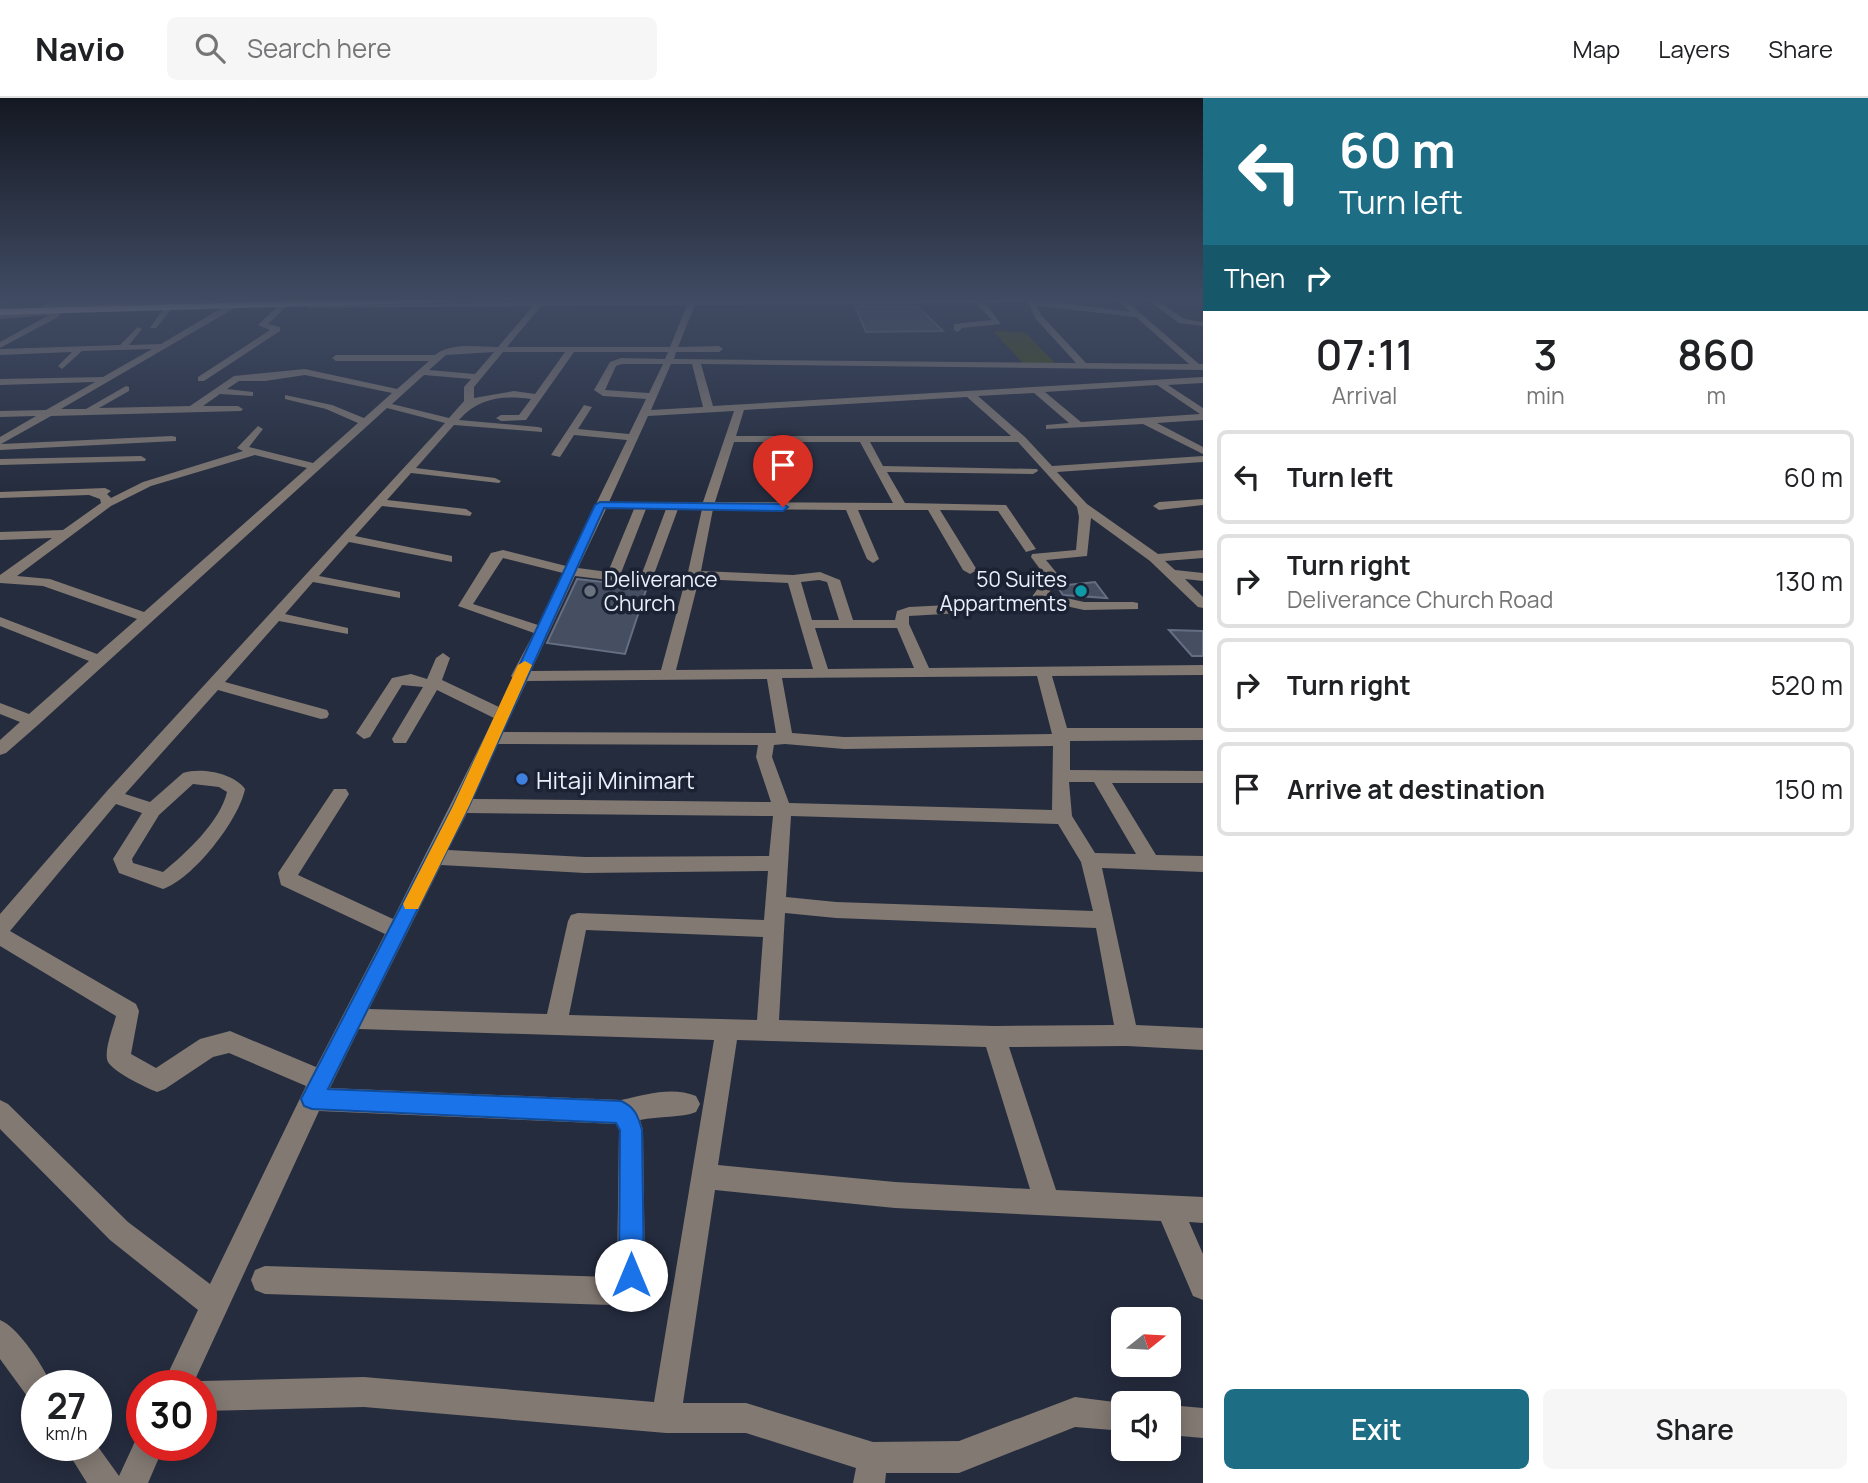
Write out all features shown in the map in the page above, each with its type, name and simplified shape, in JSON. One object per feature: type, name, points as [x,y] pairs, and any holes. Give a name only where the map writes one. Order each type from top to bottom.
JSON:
[{"type":"street","points":[[0,441],[132,364]]},
{"type":"street","points":[[201,379],[224,364]]},
{"type":"street","points":[[0,749],[431,364]]},
{"type":"street","points":[[490,364],[468,390],[475,401],[493,406],[489,415],[538,430]]},
{"type":"street","points":[[385,405],[453,422],[514,424],[524,416],[560,364]]},
{"type":"street","points":[[614,364],[600,390],[603,393],[646,404],[709,409],[1203,380]]},
{"type":"street","points":[[185,1370],[316,1090],[461,806],[666,364]]},
{"type":"street","points":[[696,364],[709,409]]},
{"type":"street","points":[[854,364],[1200,367]]},
{"type":"street","points":[[192,409],[241,377],[265,378],[305,372],[399,392]]},
{"type":"street","points":[[422,372],[480,377]]},
{"type":"street","points":[[0,383],[104,379]]},
{"type":"street","points":[[1159,383],[1203,412]]},
{"type":"street","points":[[1034,388],[1078,425]]},
{"type":"street","points":[[88,411],[125,389]]},
{"type":"street","points":[[217,391],[250,394]]},
{"type":"street","points":[[0,928],[113,796],[453,422],[475,401],[514,394],[537,397]]},
{"type":"street","points":[[970,394],[1021,439],[1083,506],[1154,558],[1203,604]]},
{"type":"street","points":[[288,397],[329,407],[366,423]]},
{"type":"street","points":[[46,400],[70,400]]},
{"type":"street","points":[[556,455],[587,407]]},
{"type":"street","points":[[667,674],[692,581],[708,506],[740,408]]},
{"type":"street","points":[[0,414],[238,410]]},
{"type":"street","points":[[1051,426],[1203,418]]},
{"type":"street","points":[[1147,422],[1203,451]]},
{"type":"street","points":[[258,429],[241,447],[315,467]]},
{"type":"street","points":[[571,432],[632,437]]},
{"type":"street","points":[[0,447],[172,439]]},
{"type":"street","points":[[732,439],[1021,439]]},
{"type":"street","points":[[863,439],[901,507]]},
{"type":"street","points":[[0,495],[93,493],[147,484],[252,452]]},
{"type":"street","points":[[0,462],[141,459]]},
{"type":"street","points":[[1049,469],[1203,459]]},
{"type":"street","points":[[412,467],[455,464]]},
{"type":"street","points":[[412,467],[495,481]]},
{"type":"street","points":[[881,469],[1033,471]]},
{"type":"street","points":[[2,580],[107,504],[147,484]]},
{"type":"street","points":[[93,493],[105,497],[107,504]]},
{"type":"street","points":[[378,502],[466,513]]},
{"type":"street","points":[[1159,506],[1203,502]]},
{"type":"street","points":[[600,505],[1002,507],[1030,549]]},
{"type":"street","points":[[641,506],[646,535],[645,582]]},
{"type":"street","points":[[613,577],[673,506]]},
{"type":"street","points":[[925,673],[902,624],[902,614],[909,611],[1033,605],[1053,577],[1037,557],[1083,553],[1080,540],[1086,513],[1083,506]]},
{"type":"street","points":[[851,507],[873,559]]},
{"type":"street","points":[[932,507],[970,570]]},
{"type":"street","points":[[0,537],[68,534]]},
{"type":"street","points":[[347,538],[447,559]]},
{"type":"street","points":[[1154,558],[1203,554]]},
{"type":"street","points":[[541,631],[465,606],[499,555],[570,571],[645,582],[820,576],[833,580],[847,624]]},
{"type":"street","points":[[1172,574],[1203,578]]},
{"type":"street","points":[[311,578],[395,594]]},
{"type":"street","points":[[793,579],[822,674]]},
{"type":"street","points":[[2,580],[46,582],[147,618]]},
{"type":"street","points":[[1038,596],[1084,606],[1133,606]]},
{"type":"street","points":[[275,616],[343,631]]},
{"type":"street","points":[[0,621],[100,660]]},
{"type":"street","points":[[807,624],[902,624]]},
{"type":"street","points":[[400,739],[432,685],[443,659]]},
{"type":"street","points":[[519,676],[1203,670]]},
{"type":"street","points":[[1044,673],[1061,737],[1063,776],[1058,795],[1063,817],[1090,860],[1105,920],[1127,1035]]},
{"type":"street","points":[[767,1031],[776,904],[776,863],[782,809],[764,757],[776,738],[775,675]]},
{"type":"street","points":[[364,733],[397,681],[411,679],[438,684],[502,715]]},
{"type":"street","points":[[216,684],[321,714]]},
{"type":"street","points":[[0,708],[32,721]]},
{"type":"street","points":[[492,737],[776,738],[844,743],[1203,734]]},
{"type":"street","points":[[189,776],[223,781],[236,789],[231,807],[170,880],[163,881],[122,864],[124,852],[153,810],[189,776]]},
{"type":"street","points":[[1063,776],[1203,777]]},
{"type":"street","points":[[1100,778],[1150,862]]},
{"type":"street","points":[[340,794],[288,879],[398,932]]},
{"type":"street","points":[[113,796],[153,810]]},
{"type":"street","points":[[461,806],[782,809],[1063,817]]},
{"type":"street","points":[[435,857],[586,865],[776,863]]},
{"type":"street","points":[[1090,860],[1203,864]]},
{"type":"street","points":[[776,904],[836,910],[1105,920]]},
{"type":"street","points":[[556,1023],[578,921],[774,929]]},
{"type":"street","points":[[0,936],[128,1011],[118,1059],[134,1071],[157,1081],[208,1047],[230,1042],[316,1090],[621,1112],[663,1103],[688,1104]]},
{"type":"street","points":[[354,1019],[994,1037],[1127,1035],[1203,1039]]},
{"type":"street","points":[[666,1418],[727,1030]]},
{"type":"street","points":[[994,1037],[1048,1204]]},
{"type":"street","points":[[0,1112],[119,1231],[215,1305]]},
{"type":"street","points":[[265,1280],[620,1290],[628,1284],[631,1275],[631,1130],[628,1119],[621,1112]]},
{"type":"street","points":[[705,1176],[895,1195],[1203,1210]]},
{"type":"street","points":[[1169,1208],[1203,1286]]},
{"type":"street","points":[[0,1334],[26,1370]]},
{"type":"street","points":[[217,1396],[364,1392],[666,1418],[746,1418],[871,1470],[959,1457],[1075,1412],[1111,1415]]},
{"type":"street","points":[[1181,1421],[1203,1423]]},
{"type":"street","points":[[90,1461],[106,1483]]},
{"type":"street","points":[[132,1483],[142,1461]]},
{"type":"building","points":[[577,579],[647,587],[625,654],[547,643]]},
{"type":"building","name":"50 Suites Appartments","points":[[1095,582],[1107,598],[1063,595],[1057,586]]},
{"type":"building","points":[[1169,630],[1203,631],[1203,656],[1192,656]]},
{"type":"slow traffic","points":[[412,904],[461,806],[525,665]]},
{"type":"place","name":"Deliverance Church","points":[[590,591]]},
{"type":"place","name":"50 Suites Appartments","points":[[1081,591]]},
{"type":"place","name":"Hitaji Minimart","points":[[522,779]]},
{"type":"route","points":[[631,1275],[631,1130],[628,1119],[621,1112],[312,1099],[461,806],[600,505],[783,507]]}]
